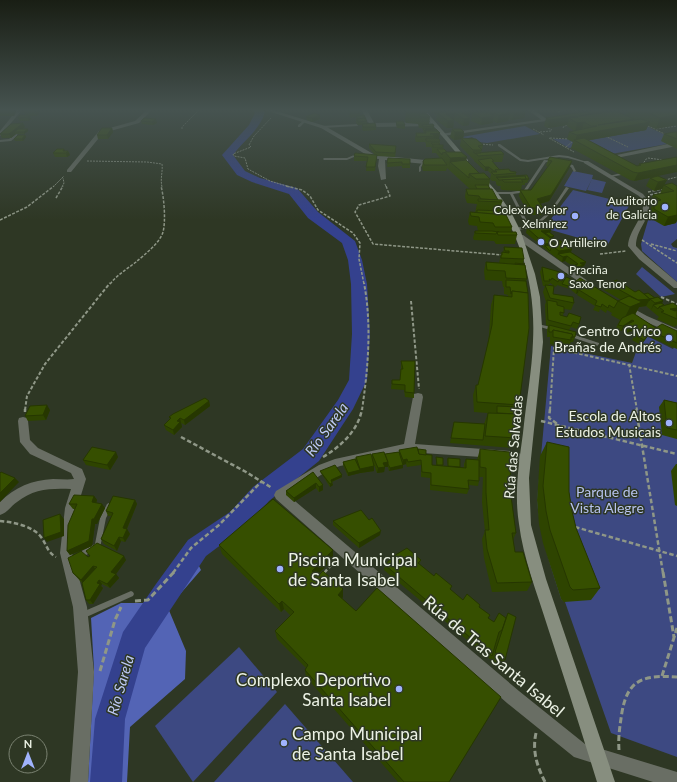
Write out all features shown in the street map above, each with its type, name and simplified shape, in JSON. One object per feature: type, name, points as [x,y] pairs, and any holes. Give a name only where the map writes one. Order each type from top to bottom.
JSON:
[{"type":"main road","name":"Rúa das Salvadas","points":[[453,146],[468,165],[496,193],[520,237],[526,256],[535,294],[538,325],[538,342],[525,459],[523,502],[528,537],[539,579],[606,782]]},
{"type":"street","points":[[69,171],[90,146]]},
{"type":"street","points":[[356,146],[374,157],[442,163]]},
{"type":"street","points":[[586,162],[665,146]]},
{"type":"street","points":[[382,158],[381,164],[383,179]]},
{"type":"street","points":[[586,162],[641,195],[646,201],[647,208],[632,242],[635,250],[677,286]]},
{"type":"street","points":[[520,237],[600,292]]},
{"type":"street","points":[[619,303],[644,318],[677,332]]},
{"type":"street","points":[[408,448],[411,439],[418,397]]},
{"type":"street","points":[[24,421],[25,442],[34,451],[75,470],[79,475],[79,485],[71,508],[66,553],[81,616],[86,672],[79,782]]},
{"type":"street","name":"Rúa de Tras Santa Isabel","points":[[525,459],[510,455],[408,448],[339,462],[323,468],[280,495],[519,702],[580,751],[598,757]]},
{"type":"street","points":[[0,510],[14,495],[28,488],[38,485],[53,484],[79,485]]},
{"type":"street","points":[[598,757],[669,780]]},
{"type":"lane","points":[[501,146],[518,158],[528,161],[564,156],[586,162]]},
{"type":"lane","points":[[324,159],[347,159],[354,156],[374,157]]},
{"type":"lane","points":[[510,159],[518,158]]},
{"type":"lane","points":[[420,171],[420,167],[424,162]]},
{"type":"lane","points":[[496,193],[525,191],[546,162],[569,165],[574,167],[575,171]]},
{"type":"lane","points":[[611,176],[640,170]]},
{"type":"lane","points":[[516,229],[537,224],[545,218],[567,188]]},
{"type":"lane","points":[[511,193],[528,227]]},
{"type":"lane","points":[[538,325],[559,331]]},
{"type":"lane","points":[[567,334],[597,344]]},
{"type":"lane","points":[[68,560],[98,546],[103,518],[113,501]]},
{"type":"lane","points":[[81,616],[131,598]]},
{"type":"path","points":[[251,146],[233,154],[234,156],[245,158],[248,169],[270,181],[302,190],[310,196],[318,210],[353,233],[360,243],[359,259],[367,298],[368,338],[368,372],[360,421],[339,448],[317,460],[323,468]]},
{"type":"path","points":[[566,147],[576,152]]},
{"type":"path","points":[[640,170],[647,158],[669,161]]},
{"type":"path","points":[[24,421],[27,396],[46,364],[114,279],[141,258],[157,242],[163,233],[164,197],[160,179],[163,170],[162,164],[147,162],[78,161]]},
{"type":"path","points":[[0,220],[38,201],[69,171]]},
{"type":"path","points":[[659,181],[677,177]]},
{"type":"path","points":[[56,198],[64,183],[63,178]]},
{"type":"path","points":[[383,179],[390,196],[359,205],[355,212],[373,244],[526,256]]},
{"type":"path","points":[[655,198],[650,195],[666,191],[658,187]]},
{"type":"path","points":[[646,193],[662,189]]},
{"type":"path","points":[[641,240],[677,263]]},
{"type":"path","points":[[649,244],[677,251]]},
{"type":"path","points":[[600,254],[635,250]]},
{"type":"path","points":[[661,297],[677,304]]},
{"type":"path","points":[[411,301],[419,388],[418,397]]},
{"type":"path","points":[[559,425],[550,418],[554,348],[677,376]]},
{"type":"path","points":[[629,364],[674,637]]},
{"type":"path","points":[[541,421],[677,454]]},
{"type":"path","points":[[181,437],[275,489]]},
{"type":"path","points":[[131,598],[148,600],[176,569],[191,548],[219,525],[262,481]]},
{"type":"path","points":[[0,521],[12,522],[39,534],[48,553]]},
{"type":"path","points":[[571,526],[677,556]]},
{"type":"path","points":[[320,577],[338,558]]},
{"type":"path","points":[[99,672],[115,620],[124,602]]},
{"type":"path","points":[[662,676],[677,628]]},
{"type":"path","points":[[619,751],[619,724],[624,700],[629,689],[641,680],[662,676],[677,677]]},
{"type":"path","points":[[539,728],[535,735],[535,752],[538,770],[545,782]]},
{"type":"green space","points":[[566,146],[653,146],[600,156],[575,147],[569,148]]},
{"type":"green space","points":[[573,171],[593,175],[586,191],[564,186]]},
{"type":"green space","points":[[592,179],[606,182],[602,193],[587,190]]},
{"type":"green space","points":[[573,190],[630,204],[607,246],[544,228]]},
{"type":"green space","points":[[649,217],[653,219],[677,217],[677,239],[671,244],[673,247],[677,248],[677,282],[642,251],[641,244]]},
{"type":"green space","points":[[642,267],[675,294],[661,297],[636,274]]},
{"type":"green space","name":"Parque de Vista Alegre","points":[[647,336],[673,349],[677,342],[677,757],[611,733],[565,602],[561,599],[549,562],[538,513],[537,500],[551,346],[632,363],[636,352]]},
{"type":"green space","points":[[239,647],[277,692],[193,782],[155,726]]},
{"type":"green space","name":"Campo Municipal de Santa Isabel","points":[[285,704],[353,782],[214,782]]},
{"type":"shaded area","points":[[195,558],[201,570],[168,608],[186,651],[185,679],[130,727],[127,782],[88,782],[94,669],[91,618],[121,603],[146,603],[152,601]]},
{"type":"building","points":[[371,146],[396,146],[395,153],[376,152]]},
{"type":"building","points":[[469,146],[478,146],[482,150],[473,150]]},
{"type":"building","points":[[586,146],[600,146],[637,166],[641,165],[639,164],[677,157],[677,165],[638,173],[633,172]]},
{"type":"building","points":[[57,149],[64,149],[63,151],[68,151],[66,153],[53,153]]},
{"type":"building","points":[[437,149],[444,149],[447,152],[442,153],[442,155]]},
{"type":"building","points":[[501,151],[504,154],[478,156],[476,153]]},
{"type":"building","points":[[445,152],[461,152],[467,157],[450,158]]},
{"type":"building","points":[[355,153],[377,155],[375,167],[366,167],[368,157],[354,156]]},
{"type":"building","points":[[550,157],[572,161],[551,195],[537,199],[543,208],[531,208],[520,190],[531,190],[552,161],[548,160]]},
{"type":"building","points":[[388,158],[410,159],[410,164],[402,164],[402,162],[387,163]]},
{"type":"building","points":[[442,158],[447,165],[424,165],[423,161],[425,159]]},
{"type":"building","points":[[491,158],[500,170],[495,170],[495,172],[489,167],[485,167],[478,160]]},
{"type":"building","points":[[466,160],[479,173],[469,174],[469,178],[450,162]]},
{"type":"building","points":[[509,169],[510,171],[516,173],[494,175],[491,172],[497,172],[495,170]]},
{"type":"building","points":[[484,173],[490,179],[476,179],[469,174]]},
{"type":"building","points":[[527,175],[529,179],[526,179],[525,176],[496,177]]},
{"type":"building","points":[[525,176],[526,179],[499,180],[497,178]]},
{"type":"building","points":[[658,176],[667,180],[658,182],[650,178]]},
{"type":"building","points":[[521,179],[523,182],[504,182],[502,180]]},
{"type":"building","points":[[672,183],[677,186],[677,215],[668,217],[654,209],[654,202],[661,200],[653,195],[674,191],[664,185]]},
{"type":"building","points":[[475,185],[488,185],[490,189],[477,189]]},
{"type":"building","points":[[466,189],[492,189],[498,200],[481,199],[479,196],[468,195]]},
{"type":"building","points":[[478,199],[502,200],[502,202],[478,201]]},
{"type":"building","points":[[477,210],[502,211],[503,214],[477,213]]},
{"type":"building","points":[[470,212],[506,215],[512,227],[495,227],[493,223],[480,222],[479,217],[471,216]]},
{"type":"building","points":[[545,226],[551,230],[541,231],[553,240],[550,241],[553,243],[545,244],[527,228]]},
{"type":"building","points":[[475,231],[499,232],[496,234],[475,233]]},
{"type":"building","points":[[497,232],[516,232],[517,235],[498,235]]},
{"type":"building","points":[[549,232],[554,236],[551,237],[545,233]]},
{"type":"building","points":[[559,240],[572,249],[559,251],[552,246],[562,244],[558,241]]},
{"type":"building","points":[[556,245],[552,246],[550,251],[545,246]]},
{"type":"building","points":[[504,247],[522,248],[524,259],[501,258],[502,252],[509,253],[509,251],[505,251]]},
{"type":"building","points":[[570,252],[586,262],[580,263],[583,265],[578,267],[575,265],[578,264],[567,256],[563,257],[558,254]]},
{"type":"building","points":[[486,262],[525,265],[527,279],[506,278],[505,271],[487,270]]},
{"type":"building","points":[[542,267],[567,274],[562,281],[559,280],[558,282],[552,278],[551,280],[549,279],[550,281],[544,281]]},
{"type":"building","points":[[566,277],[576,281],[571,285],[571,287],[562,284]]},
{"type":"building","points":[[580,278],[618,301],[614,308],[609,305],[608,308],[602,304],[601,307],[595,305],[597,301],[579,290],[581,289],[577,289],[571,285]]},
{"type":"building","points":[[506,280],[526,281],[528,293],[512,291],[511,294],[510,287],[506,287]]},
{"type":"building","points":[[617,280],[635,292],[639,290],[650,299],[638,300],[607,283]]},
{"type":"building","points":[[545,285],[554,286],[553,294],[573,297],[574,303],[550,298]]},
{"type":"building","points":[[512,291],[528,293],[529,328],[519,405],[477,402],[476,385],[478,385],[492,325],[494,295],[512,297]]},
{"type":"building","points":[[648,293],[655,298],[650,299],[644,294]]},
{"type":"building","points":[[629,296],[642,302],[630,307],[618,301]]},
{"type":"building","points":[[658,297],[663,301],[655,303],[650,299]]},
{"type":"building","points":[[547,300],[557,302],[557,305],[564,307],[564,313],[560,312],[560,315],[567,317],[569,313],[581,317],[579,324],[573,322],[571,326],[548,320]]},
{"type":"building","points":[[661,303],[664,305],[658,309],[653,305]]},
{"type":"building","points":[[673,303],[677,306],[677,308],[670,309],[675,311],[677,310],[677,319],[661,312],[664,311],[659,307]]},
{"type":"building","points":[[633,313],[656,328],[662,324],[677,331],[677,343],[651,331],[644,340],[635,335],[640,330],[634,326],[630,328],[626,325],[634,321],[632,320],[623,326],[618,325],[622,318]]},
{"type":"building","points":[[549,325],[576,332],[575,337],[572,337],[572,334],[553,330],[552,332],[549,332]]},
{"type":"building","points":[[553,330],[572,334],[573,337],[571,337],[571,340],[553,337]]},
{"type":"building","points":[[401,361],[415,361],[414,393],[405,392],[405,385],[392,384],[392,380],[400,380],[401,369],[403,369]]},
{"type":"building","points":[[205,398],[209,401],[184,420],[180,418],[177,421],[180,422],[173,430],[164,425],[173,414]]},
{"type":"building","points":[[664,400],[677,403],[677,430],[667,428]]},
{"type":"building","points":[[47,405],[43,415],[25,416],[30,406]]},
{"type":"building","points":[[497,406],[518,407],[517,414],[497,413]]},
{"type":"building","points":[[488,413],[517,414],[516,438],[485,436]]},
{"type":"building","points":[[454,422],[485,424],[483,440],[451,438]]},
{"type":"building","points":[[547,442],[569,447],[569,492],[572,511],[576,528],[600,588],[573,590],[570,587],[550,530],[546,511],[543,486]]},
{"type":"building","points":[[92,447],[116,452],[107,465],[83,460]]},
{"type":"building","points":[[417,447],[419,454],[432,455],[432,465],[466,468],[466,459],[479,460],[479,481],[468,480],[469,489],[431,485],[431,473],[422,472],[421,460],[408,462],[407,459],[403,460],[399,450]]},
{"type":"building","points":[[418,449],[426,450],[426,455],[419,454]]},
{"type":"building","points":[[480,449],[509,452],[513,455],[510,477],[516,533],[512,533],[515,552],[523,552],[532,582],[497,583],[487,549],[485,530],[489,530],[486,493],[486,468],[480,467]]},
{"type":"building","points":[[384,452],[388,462],[383,463],[385,467],[378,468],[372,454]]},
{"type":"building","points":[[399,452],[403,465],[390,468],[385,454]]},
{"type":"building","points":[[371,454],[374,466],[360,469],[356,457]]},
{"type":"building","points":[[436,457],[443,458],[443,465],[437,465]]},
{"type":"building","points":[[448,458],[460,459],[460,467],[448,466]]},
{"type":"building","points":[[355,459],[360,470],[348,473],[343,462]]},
{"type":"building","points":[[335,465],[342,475],[331,480],[332,483],[330,484],[320,471]]},
{"type":"building","points":[[1,472],[15,478],[0,493],[0,473]]},
{"type":"building","points":[[313,472],[323,485],[319,487],[316,483],[294,498],[286,491]]},
{"type":"building","points":[[74,495],[94,496],[92,502],[102,504],[94,519],[92,519],[89,541],[67,551],[68,525],[77,504],[69,504]]},
{"type":"building","points":[[113,496],[135,500],[123,528],[127,529],[123,538],[119,537],[114,546],[101,539],[113,513],[106,511]]},
{"type":"building","name":"Complexo Deportivo Santa Isabel","points":[[273,499],[333,550],[312,571],[318,576],[323,571],[343,589],[338,595],[356,611],[377,588],[501,697],[449,782],[404,782],[305,670],[308,665],[275,631],[294,612],[282,601],[279,604],[219,545]]},
{"type":"building","points":[[361,510],[369,520],[372,518],[381,531],[359,543],[333,521]]},
{"type":"building","points":[[60,514],[61,532],[44,538],[43,520]]},
{"type":"building","points":[[97,543],[124,556],[111,572],[116,574],[107,584],[99,580],[97,583],[100,584],[90,600],[86,600],[82,583],[97,567],[93,566],[81,580],[73,573],[68,558],[81,551],[88,557],[90,556],[86,551]]},
{"type":"building","points":[[407,548],[421,560],[418,563],[434,576],[436,573],[452,586],[450,589],[463,600],[467,594],[480,605],[479,607],[490,615],[488,618],[494,622],[499,613],[506,618],[502,630],[499,632],[492,656],[385,565],[392,557]]},
{"type":"building","points":[[508,613],[516,617],[505,660],[495,652]]},
{"type":"waterway","name":"Río Sarela","points":[[106,782],[110,719],[133,642],[197,548],[238,519],[261,494],[311,455],[346,404],[358,380],[361,334],[359,284],[355,260],[348,241],[313,215],[293,191],[256,180],[241,173],[227,155],[234,146]]},
{"type":"place","name":"Auditorio de Galicia","points":[[665,207]]},
{"type":"place","name":"Colexio Maior Xelmírez","points":[[575,216]]},
{"type":"place","name":"O Artilleiro","points":[[541,242]]},
{"type":"place","name":"Praciña Saxo Tenor","points":[[561,276]]},
{"type":"place","name":"Centro Cívico Brañas de Andrés","points":[[669,338]]},
{"type":"place","name":"Escola de Altos Estudos Musicais","points":[[669,423]]},
{"type":"place","name":"Piscina Municipal de Santa Isabel","points":[[280,569]]},
{"type":"place","name":"Complexo Deportivo Santa Isabel","points":[[399,689]]},
{"type":"place","name":"Campo Municipal de Santa Isabel","points":[[284,743]]}]
